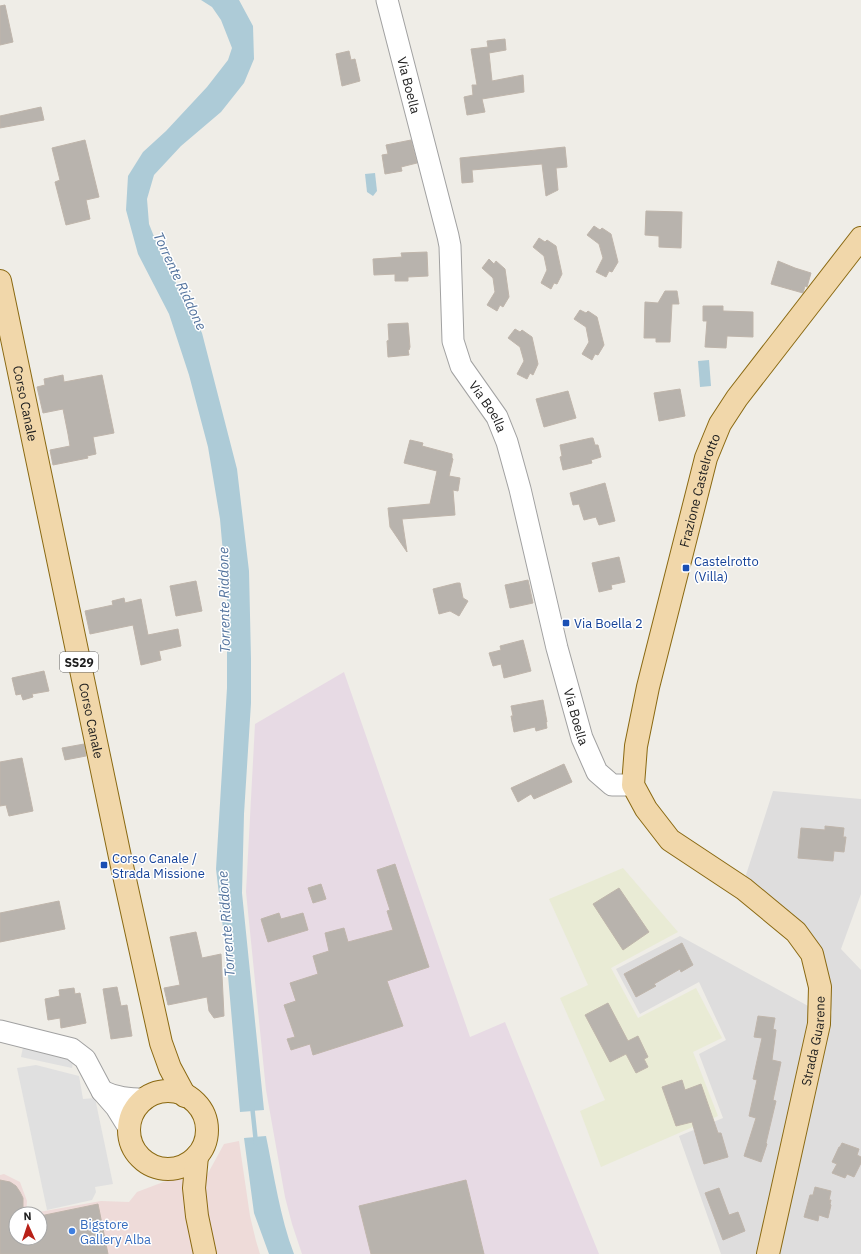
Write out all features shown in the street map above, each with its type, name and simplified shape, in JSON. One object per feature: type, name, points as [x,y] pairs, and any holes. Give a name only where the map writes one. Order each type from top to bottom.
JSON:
[{"type":"main road","name":"Frazione Castelrotto","points":[[633,785],[636,746],[648,687],[706,458],[720,424],[737,398],[861,238]]},
{"type":"main road","name":"Corso Canale","points":[[0,281],[118,849],[161,1043],[170,1068],[186,1096],[197,1104],[203,1114],[206,1125],[206,1137],[203,1148],[197,1156],[194,1188],[197,1216],[205,1254]]},
{"type":"main road","name":"Strada Guarene","points":[[633,785],[646,809],[670,840],[744,889],[796,932],[812,954],[820,987],[819,1024],[768,1254]]},
{"type":"main road","name":"Corso Canale","points":[[161,1043],[159,1075],[149,1096],[136,1107],[131,1117],[129,1137],[132,1146],[140,1158],[152,1166],[166,1169],[179,1180],[197,1216]]},
{"type":"main road","points":[[149,1096],[164,1092],[175,1092],[186,1096]]},
{"type":"main road","points":[[166,1169],[178,1168],[197,1156]]},
{"type":"street","name":"Via Boella","points":[[387,0],[450,246],[453,341],[461,366],[497,417],[507,442],[520,489],[557,648],[582,738],[597,772],[612,785],[633,785]]},
{"type":"street","points":[[0,1031],[72,1049],[85,1059],[102,1091],[116,1107],[129,1128]]},
{"type":"street","points":[[102,1091],[126,1099],[149,1096]]},
{"type":"shaded area","points":[[344,672],[470,1037],[505,1022],[599,1254],[302,1254],[285,1197],[266,1090],[246,892],[255,724]]},
{"type":"shaded area","points":[[773,791],[861,799],[861,894],[841,949],[861,970],[861,1254],[778,1254],[806,1136],[832,1012],[817,942],[745,878]]},
{"type":"shaded area","points":[[680,936],[810,1007],[763,1254],[721,1254],[679,1136],[723,1118],[699,1054],[726,1040],[699,982],[640,1014],[616,969]]},
{"type":"shaded area","points":[[25,1038],[75,1051],[72,1068],[21,1057]]},
{"type":"shaded area","points":[[36,1065],[79,1076],[83,1099],[95,1098],[113,1184],[95,1187],[96,1192],[92,1200],[48,1210],[17,1068]]},
{"type":"shaded area","points":[[239,1141],[250,1216],[260,1254],[0,1254],[0,1175],[4,1174],[20,1182],[27,1201],[27,1206],[8,1206],[8,1246],[48,1246],[48,1210],[101,1201],[129,1202],[137,1192],[166,1181],[207,1175],[224,1144]]},
{"type":"green space","points":[[623,868],[678,932],[611,968],[638,1018],[696,988],[722,1038],[693,1052],[718,1116],[601,1167],[580,1111],[605,1100],[560,998],[588,985],[549,899]]},
{"type":"water","points":[[201,0],[239,0],[253,26],[254,59],[244,83],[221,112],[181,146],[154,175],[147,199],[149,224],[161,254],[202,333],[237,469],[249,571],[251,703],[244,814],[242,893],[264,1110],[240,1112],[226,953],[216,869],[227,688],[227,599],[220,519],[208,447],[189,375],[169,314],[138,254],[126,210],[128,176],[143,152],[166,131],[207,87],[228,60],[232,48],[221,20],[212,7]]},
{"type":"water","points":[[375,173],[377,191],[373,196],[367,192],[365,174]]},
{"type":"water","points":[[709,360],[711,386],[700,387],[698,361]]},
{"type":"water","points":[[266,1136],[281,1211],[294,1254],[269,1254],[254,1213],[244,1138]]},
{"type":"building","points":[[5,5],[13,42],[0,45],[0,6]]},
{"type":"building","points":[[505,39],[506,50],[489,53],[492,81],[523,75],[524,92],[482,99],[485,112],[467,115],[464,97],[473,95],[472,85],[477,85],[471,49],[488,47],[487,41]]},
{"type":"building","points":[[349,51],[351,60],[355,59],[360,81],[342,86],[336,54]]},
{"type":"building","points":[[41,107],[44,120],[0,128],[0,116]]},
{"type":"building","points":[[85,140],[99,197],[86,200],[90,219],[66,225],[55,182],[60,180],[52,148]]},
{"type":"building","points":[[411,140],[417,163],[401,167],[402,171],[385,174],[382,155],[388,154],[386,145]]},
{"type":"building","points":[[565,147],[567,167],[556,168],[558,190],[546,196],[542,164],[472,170],[473,182],[462,183],[460,158]]},
{"type":"building","points":[[646,211],[682,212],[681,248],[659,247],[659,236],[645,235]]},
{"type":"building","points":[[594,226],[600,230],[602,228],[611,234],[618,262],[612,272],[609,271],[606,277],[596,272],[603,258],[599,244],[587,235]]},
{"type":"building","points":[[539,238],[545,242],[547,240],[556,246],[562,274],[557,284],[554,283],[551,289],[541,283],[547,270],[544,256],[533,247]]},
{"type":"building","points":[[427,252],[428,276],[408,277],[408,281],[395,281],[395,274],[374,275],[373,259],[402,257],[401,253]]},
{"type":"building","points":[[489,259],[494,264],[496,261],[505,269],[509,297],[503,307],[500,305],[497,311],[487,305],[495,292],[493,278],[482,268]]},
{"type":"building","points":[[778,261],[811,273],[807,287],[805,286],[803,293],[771,284]]},
{"type":"building","points":[[665,291],[677,291],[679,304],[672,304],[670,342],[656,342],[656,338],[644,338],[645,302],[658,303]]},
{"type":"building","points":[[703,306],[723,306],[723,311],[753,312],[753,337],[727,336],[726,348],[705,347],[707,321],[703,321]]},
{"type":"building","points":[[580,310],[586,313],[588,311],[597,317],[604,345],[598,355],[595,354],[592,360],[582,354],[589,342],[586,327],[574,319]]},
{"type":"building","points":[[408,323],[410,347],[408,350],[409,355],[388,357],[388,324]]},
{"type":"building","points":[[515,329],[520,332],[522,330],[532,337],[538,364],[533,375],[530,373],[527,379],[517,374],[524,361],[520,347],[508,338]]},
{"type":"building","points":[[63,375],[64,382],[102,375],[114,433],[93,437],[96,454],[87,456],[88,458],[53,465],[50,450],[70,446],[63,409],[43,413],[37,387],[45,385],[44,379]]},
{"type":"building","points":[[680,389],[685,416],[659,421],[654,393]]},
{"type":"building","points":[[568,391],[576,418],[544,427],[536,399]]},
{"type":"building","points":[[593,438],[595,445],[598,445],[601,457],[591,460],[592,463],[563,470],[560,457],[562,456],[560,445]]},
{"type":"building","points":[[410,440],[423,443],[422,446],[452,454],[453,459],[449,476],[460,478],[458,491],[453,490],[455,515],[402,519],[407,552],[390,527],[388,508],[430,504],[437,471],[404,463]]},
{"type":"building","points":[[605,483],[615,521],[599,525],[596,517],[584,520],[579,504],[573,505],[570,493]]},
{"type":"building","points":[[619,557],[625,582],[611,585],[612,589],[599,592],[592,563]]},
{"type":"building","points":[[528,580],[533,603],[510,608],[505,585]]},
{"type":"building","points":[[196,581],[202,611],[176,616],[170,586]]},
{"type":"building","points":[[460,583],[463,598],[468,601],[459,616],[450,611],[439,614],[433,589]]},
{"type":"building","points":[[124,598],[125,603],[141,599],[148,635],[178,629],[181,646],[159,651],[161,660],[141,665],[133,625],[90,634],[85,611],[113,605],[112,601]]},
{"type":"building","points":[[523,640],[531,671],[504,678],[501,664],[493,666],[489,653],[501,650],[500,646]]},
{"type":"building","points":[[44,671],[49,691],[32,694],[33,697],[23,700],[21,694],[16,695],[12,678]]},
{"type":"building","points":[[543,700],[547,728],[536,731],[535,727],[514,732],[511,706]]},
{"type":"building","points":[[84,744],[86,756],[65,760],[62,748]]},
{"type":"building","points":[[22,758],[33,811],[9,816],[6,805],[0,806],[0,762]]},
{"type":"building","points":[[564,764],[572,782],[534,799],[531,794],[518,802],[511,788]]},
{"type":"building","points":[[825,826],[844,828],[843,837],[846,837],[844,852],[834,851],[833,861],[798,858],[801,828],[825,830]]},
{"type":"building","points":[[395,864],[429,967],[387,981],[403,1026],[313,1055],[310,1044],[291,1050],[287,1039],[295,1037],[284,1005],[296,1001],[290,983],[318,974],[313,956],[329,951],[325,933],[344,928],[348,942],[393,930],[387,911],[390,910],[377,870]]},
{"type":"building","points":[[321,884],[326,899],[313,903],[308,888]]},
{"type":"building","points":[[619,888],[649,932],[623,950],[593,904]]},
{"type":"building","points":[[59,901],[65,929],[0,942],[0,913]]},
{"type":"building","points":[[279,913],[281,919],[303,913],[308,930],[268,942],[261,919]]},
{"type":"building","points":[[196,932],[202,958],[221,954],[224,1016],[214,1018],[209,1011],[207,997],[168,1005],[164,988],[180,985],[170,937]]},
{"type":"building","points":[[682,943],[693,965],[681,972],[680,969],[654,984],[656,986],[636,997],[624,974]]},
{"type":"building","points":[[117,987],[121,1006],[127,1005],[132,1036],[111,1039],[103,989]]},
{"type":"building","points":[[74,988],[75,994],[80,993],[86,1023],[61,1028],[60,1018],[48,1020],[45,999],[60,996],[59,990]]},
{"type":"building","points":[[608,1003],[628,1041],[638,1036],[648,1057],[644,1059],[648,1067],[636,1073],[626,1054],[610,1062],[585,1015]]},
{"type":"building","points":[[758,1016],[775,1018],[773,1029],[776,1030],[772,1060],[781,1062],[773,1100],[776,1101],[767,1144],[761,1162],[744,1156],[756,1118],[749,1116],[757,1080],[753,1079],[762,1038],[754,1037]]},
{"type":"building","points":[[682,1080],[685,1090],[701,1084],[718,1133],[721,1133],[728,1157],[704,1164],[692,1122],[676,1126],[662,1087]]},
{"type":"building","points":[[842,1143],[859,1149],[857,1155],[861,1157],[861,1163],[854,1177],[847,1174],[845,1178],[832,1173],[837,1164],[832,1162]]},
{"type":"building","name":"Bigstore Gallery Alba","points":[[0,1180],[10,1182],[16,1186],[23,1198],[23,1206],[8,1206],[8,1246],[48,1246],[48,1214],[98,1204],[108,1254],[0,1254]]},
{"type":"building","points":[[466,1180],[484,1254],[371,1254],[359,1206]]},
{"type":"building","points":[[815,1187],[831,1191],[829,1200],[831,1200],[831,1205],[828,1218],[819,1215],[818,1221],[804,1217],[810,1195],[813,1195]]},
{"type":"building","points":[[719,1188],[729,1215],[738,1212],[745,1231],[723,1240],[705,1193]]},
{"type":"waterway","name":"Torrente Riddone","points":[[252,1105],[256,1143]]},
{"type":"place","name":"Castelrotto (Villa)","points":[[686,568]]},
{"type":"place","name":"Via Boella 2","points":[[566,623]]},
{"type":"place","name":"Corso Canale / Strada Missione","points":[[104,865]]},
{"type":"place","name":"Bigstore Gallery Alba","points":[[72,1231]]}]
